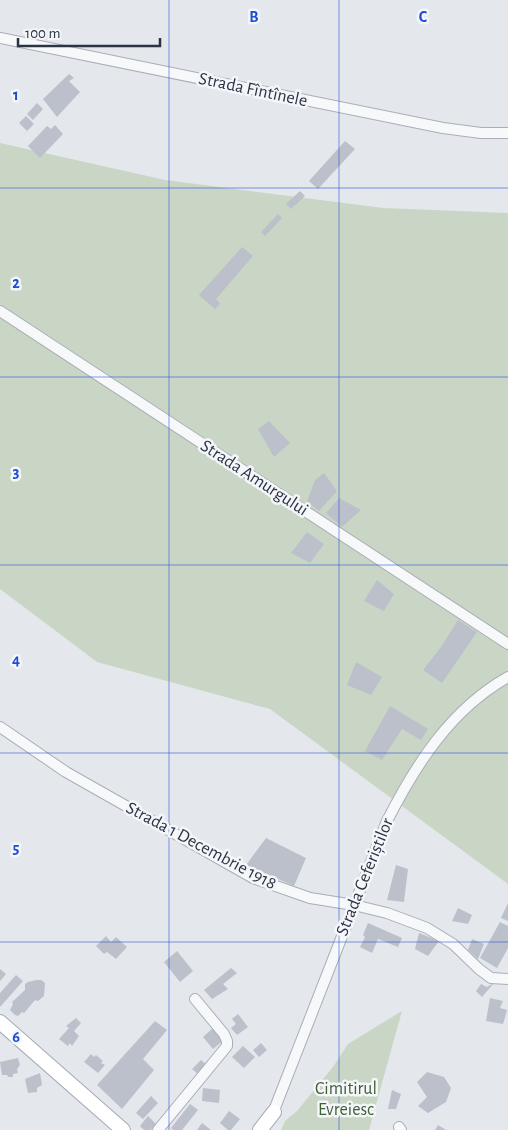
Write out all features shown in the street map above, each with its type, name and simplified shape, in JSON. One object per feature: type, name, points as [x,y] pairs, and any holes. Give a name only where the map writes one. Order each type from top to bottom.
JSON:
[{"type":"main road","points":[[0,1022],[123,1130]]},
{"type":"main road","points":[[260,1130],[274,1112]]},
{"type":"main road","points":[[272,1130],[274,1112]]},
{"type":"street","name":"Strada Fîntînele","points":[[0,38],[443,128],[481,133],[508,133]]},
{"type":"street","name":"Strada Amurgului","points":[[0,311],[508,644]]},
{"type":"street","name":"Strada Ceferiștilor","points":[[264,1130],[274,1112],[387,821],[403,790],[419,763],[436,740],[460,714],[483,694],[508,677]]},
{"type":"street","name":"Strada 1 Decembrie 1918","points":[[0,727],[66,772],[253,878],[310,898],[354,905],[387,913],[438,934],[453,944],[491,978],[508,979]]},
{"type":"street","points":[[158,1130],[226,1046],[227,1041],[224,1034],[195,999]]},
{"type":"green space","points":[[0,143],[165,180],[383,208],[508,213],[508,884],[270,709],[97,662],[0,589]]},
{"type":"green space","name":"Cimitirul Evreiesc","points":[[402,1011],[369,1130],[281,1130],[285,1121],[297,1111],[333,1067],[348,1044]]},
{"type":"building","points":[[69,74],[74,78],[69,81],[80,92],[57,117],[43,99]]},
{"type":"building","points":[[37,103],[43,109],[33,120],[27,114]]},
{"type":"building","points":[[26,116],[34,124],[27,131],[19,123]]},
{"type":"building","points":[[55,125],[63,134],[40,158],[28,146],[47,126],[51,129]]},
{"type":"building","points":[[345,141],[355,149],[318,189],[309,181]]},
{"type":"building","points":[[300,191],[305,196],[291,209],[286,204]]},
{"type":"building","points":[[278,214],[282,218],[265,236],[261,232]]},
{"type":"building","points":[[242,247],[253,256],[216,299],[220,304],[215,309],[199,295]]},
{"type":"building","points":[[269,421],[290,443],[274,457],[258,429]]},
{"type":"building","points":[[324,473],[337,491],[319,511],[307,502],[315,480]]},
{"type":"building","points":[[339,498],[361,510],[342,527],[326,513]]},
{"type":"building","points":[[307,532],[324,544],[310,563],[291,553]]},
{"type":"building","points":[[377,580],[394,594],[384,611],[364,601]]},
{"type":"building","points":[[458,620],[477,632],[442,683],[423,670],[441,647]]},
{"type":"building","points":[[356,662],[382,677],[371,695],[347,685]]},
{"type":"building","points":[[390,706],[428,729],[421,740],[402,729],[382,760],[365,751]]},
{"type":"building","points":[[266,838],[306,858],[294,886],[246,865]]},
{"type":"building","points":[[396,865],[408,869],[404,902],[387,900]]},
{"type":"building","points":[[508,903],[508,921],[501,918]]},
{"type":"building","points":[[458,908],[472,915],[468,924],[452,921]]},
{"type":"building","points":[[500,922],[508,926],[508,948],[497,968],[480,958]]},
{"type":"building","points":[[368,923],[402,938],[398,947],[378,939],[372,953],[360,947],[365,937],[363,935]]},
{"type":"building","points":[[419,933],[439,941],[428,956],[415,949]]},
{"type":"building","points":[[106,936],[111,942],[116,937],[127,947],[116,959],[107,952],[104,954],[96,946]]},
{"type":"building","points":[[472,939],[484,944],[478,959],[468,950]]},
{"type":"building","points":[[177,951],[193,971],[180,982],[164,962]]},
{"type":"building","points":[[231,968],[237,973],[223,984],[228,989],[212,999],[204,990]]},
{"type":"building","points":[[0,969],[6,974],[0,981]]},
{"type":"building","points":[[16,975],[23,981],[0,1007],[0,993]]},
{"type":"building","points":[[37,980],[45,983],[44,996],[38,1001],[35,1000],[24,1013],[22,1012],[18,1016],[15,1015],[10,1010],[12,1002],[25,990],[25,984]]},
{"type":"building","points":[[494,983],[482,997],[476,991],[481,984],[487,987]]},
{"type":"building","points":[[490,998],[503,1001],[500,1008],[507,1010],[503,1024],[486,1021]]},
{"type":"building","points":[[238,1014],[248,1027],[237,1035],[231,1028],[236,1024],[232,1019]]},
{"type":"building","points":[[76,1018],[81,1023],[74,1031],[79,1036],[72,1046],[70,1043],[68,1046],[59,1039],[69,1028],[66,1026]]},
{"type":"building","points":[[155,1021],[167,1030],[143,1059],[154,1070],[122,1109],[97,1085]]},
{"type":"building","points":[[213,1028],[224,1040],[213,1049],[203,1037]]},
{"type":"building","points":[[261,1043],[267,1050],[259,1057],[253,1050]]},
{"type":"building","points":[[243,1046],[255,1057],[244,1068],[232,1057]]},
{"type":"building","points":[[91,1054],[94,1057],[96,1055],[103,1061],[101,1063],[105,1065],[98,1073],[84,1062]]},
{"type":"building","points":[[18,1058],[20,1065],[17,1069],[18,1073],[13,1074],[13,1077],[2,1075],[0,1062]]},
{"type":"building","points":[[201,1060],[208,1066],[199,1075],[192,1069]]},
{"type":"building","points":[[427,1072],[444,1077],[451,1088],[446,1102],[428,1113],[418,1106],[427,1097],[417,1082]]},
{"type":"building","points":[[40,1073],[42,1085],[37,1088],[37,1092],[28,1093],[25,1079]]},
{"type":"building","points":[[203,1088],[220,1090],[219,1103],[202,1101]]},
{"type":"building","points":[[392,1090],[401,1094],[396,1109],[388,1109]]},
{"type":"building","points":[[151,1096],[158,1103],[143,1119],[136,1113]]},
{"type":"building","points":[[190,1104],[198,1110],[182,1130],[173,1130],[171,1128]]},
{"type":"building","points":[[229,1111],[240,1119],[231,1130],[228,1130],[220,1123]]},
{"type":"building","points":[[148,1116],[156,1124],[151,1130],[144,1130],[140,1126]]},
{"type":"building","points":[[202,1123],[211,1130],[197,1130]]},
{"type":"building","points":[[438,1125],[446,1130],[435,1130]]}]
